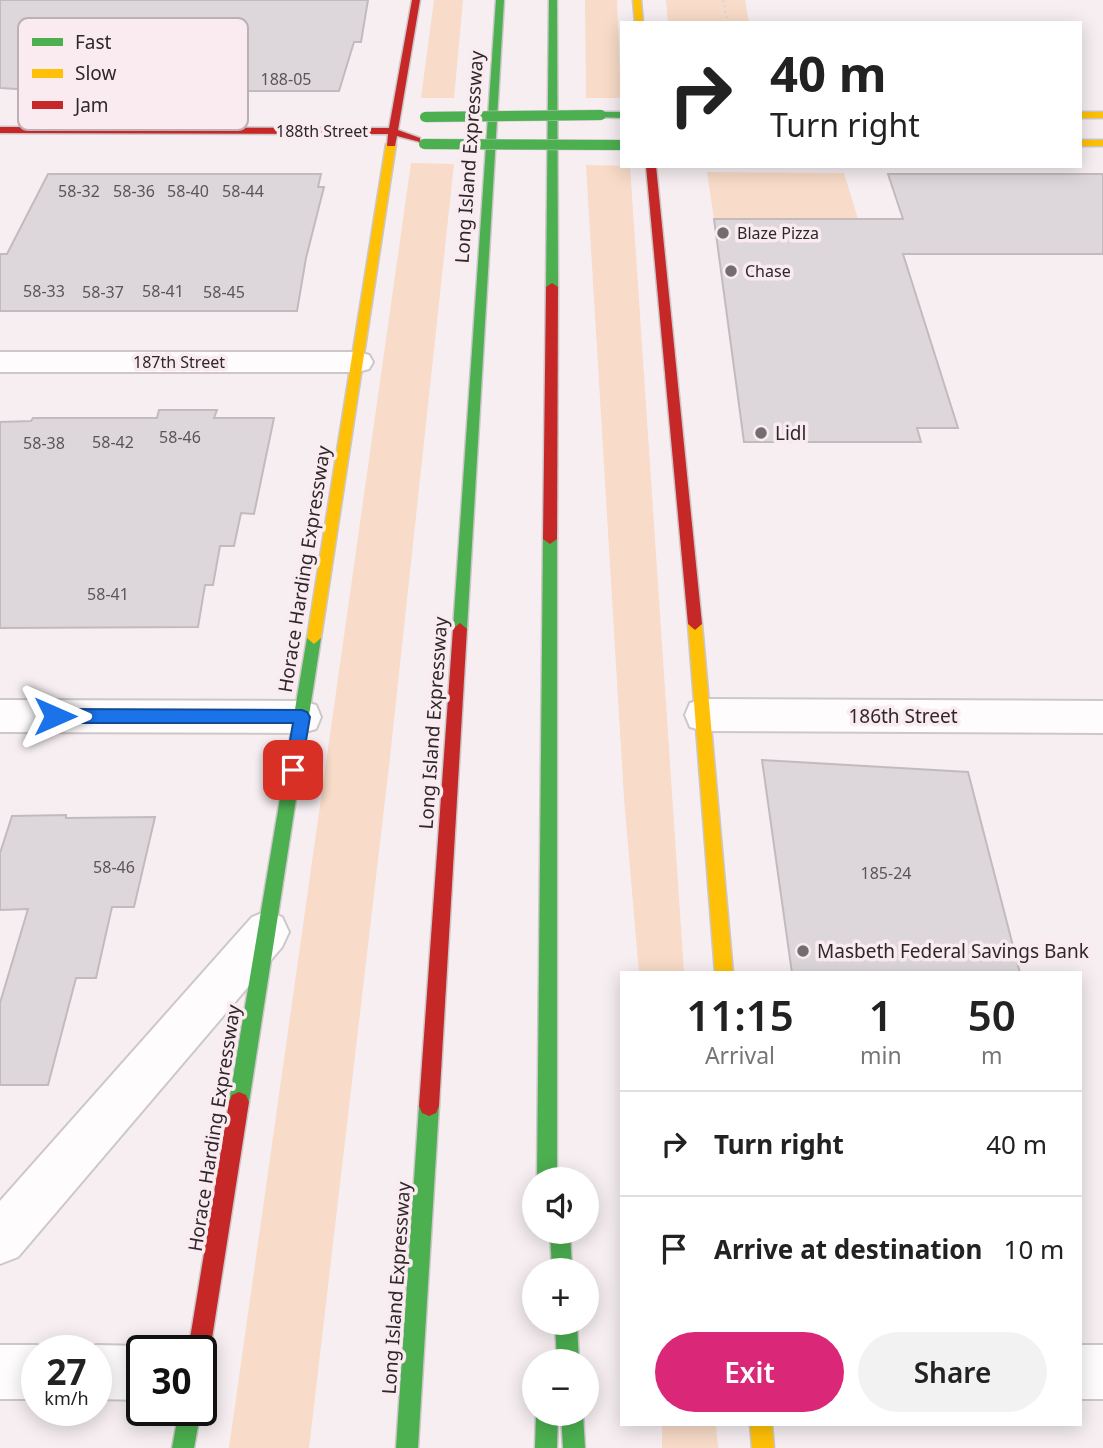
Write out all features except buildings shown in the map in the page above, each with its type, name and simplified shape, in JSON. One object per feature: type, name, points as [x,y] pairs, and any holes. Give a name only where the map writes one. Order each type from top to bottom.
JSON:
[{"type":"main road","name":"Horace Harding Expressway","points":[[202,1335],[416,0]]},
{"type":"main road","name":"Long Island Expressway","points":[[407,1448],[500,0]]},
{"type":"main road","points":[[547,1167],[553,0]]},
{"type":"main road","points":[[638,0],[639,21]]},
{"type":"main road","name":"188th Street","points":[[393,131],[425,117],[620,115]]},
{"type":"main road","points":[[1082,115],[1103,115]]},
{"type":"main road","name":"188th Street","points":[[0,130],[393,131],[424,144],[620,145]]},
{"type":"main road","points":[[1082,143],[1103,143]]},
{"type":"main road","points":[[651,168],[704,715],[724,971]]},
{"type":"main road","points":[[548,1052],[555,1167]]},
{"type":"main road","points":[[398,1339],[428,1122]]},
{"type":"main road","points":[[183,1448],[187,1426]]},
{"type":"main road","points":[[547,1426],[547,1448]]},
{"type":"main road","points":[[573,1426],[574,1448]]},
{"type":"main road","points":[[761,1426],[763,1448]]},
{"type":"street","name":"187th Street","points":[[0,362],[358,362]]},
{"type":"street","name":"186th Street","points":[[704,715],[1103,717]]},
{"type":"street","points":[[0,716],[302,717]]},
{"type":"street","points":[[0,1239],[267,932]]},
{"type":"street","points":[[0,1372],[21,1372]]},
{"type":"street","points":[[1082,1372],[1103,1372]]},
{"type":"path","points":[[723,0],[728,21]]},
{"type":"shaded area","points":[[434,0],[463,0],[454,98],[421,98]]},
{"type":"shaded area","points":[[585,0],[617,0],[620,98],[586,98]]},
{"type":"shaded area","points":[[666,0],[745,0],[749,21],[668,21]]},
{"type":"shaded area","points":[[411,163],[454,164],[389,766],[309,1448],[229,1448]]},
{"type":"shaded area","points":[[586,165],[630,168],[684,971],[639,971],[624,798]]},
{"type":"shaded area","points":[[707,172],[844,173],[858,219],[714,219]]},
{"type":"shaded area","points":[[662,1426],[716,1426],[718,1448],[662,1448]]},
{"type":"traffic: fast","points":[[460,629],[500,0]]},
{"type":"traffic: fast","points":[[552,287],[553,0]]},
{"type":"traffic: fast","points":[[601,115],[620,115]]},
{"type":"traffic: fast","points":[[425,117],[601,115]]},
{"type":"traffic: fast","points":[[424,144],[620,145]]},
{"type":"traffic: fast","points":[[547,1167],[550,539]]},
{"type":"traffic: fast","points":[[239,1102],[314,638]]},
{"type":"traffic: fast","points":[[407,1448],[429,1106]]},
{"type":"traffic: fast","points":[[561,1244],[561,1258]]},
{"type":"traffic: fast","points":[[567,1335],[567,1349]]},
{"type":"traffic: fast","points":[[183,1448],[187,1426]]},
{"type":"traffic: fast","points":[[546,1448],[547,1426]]},
{"type":"traffic: fast","points":[[573,1426],[574,1448]]},
{"type":"traffic: slow","points":[[637,0],[639,21]]},
{"type":"traffic: slow","points":[[1082,115],[1103,115]]},
{"type":"traffic: slow","points":[[1082,143],[1103,143]]},
{"type":"traffic: slow","points":[[314,638],[391,144]]},
{"type":"traffic: slow","points":[[695,624],[724,971]]},
{"type":"traffic: slow","points":[[761,1426],[763,1448]]},
{"type":"traffic: jam","points":[[391,144],[416,0]]},
{"type":"traffic: jam","points":[[0,130],[393,131],[416,140]]},
{"type":"traffic: jam","points":[[651,168],[695,624]]},
{"type":"traffic: jam","points":[[550,539],[552,287]]},
{"type":"traffic: jam","points":[[429,1106],[460,629]]},
{"type":"traffic: jam","points":[[202,1335],[239,1102]]},
{"type":"place","name":"Blaze Pizza","points":[[723,233]]},
{"type":"place","name":"Chase","points":[[731,271]]},
{"type":"place","name":"Lidl","points":[[761,433]]},
{"type":"place","name":"Masbeth Federal Savings Bank","points":[[803,951]]},
{"type":"route","points":[[55,716],[302,717],[293,770]]}]
